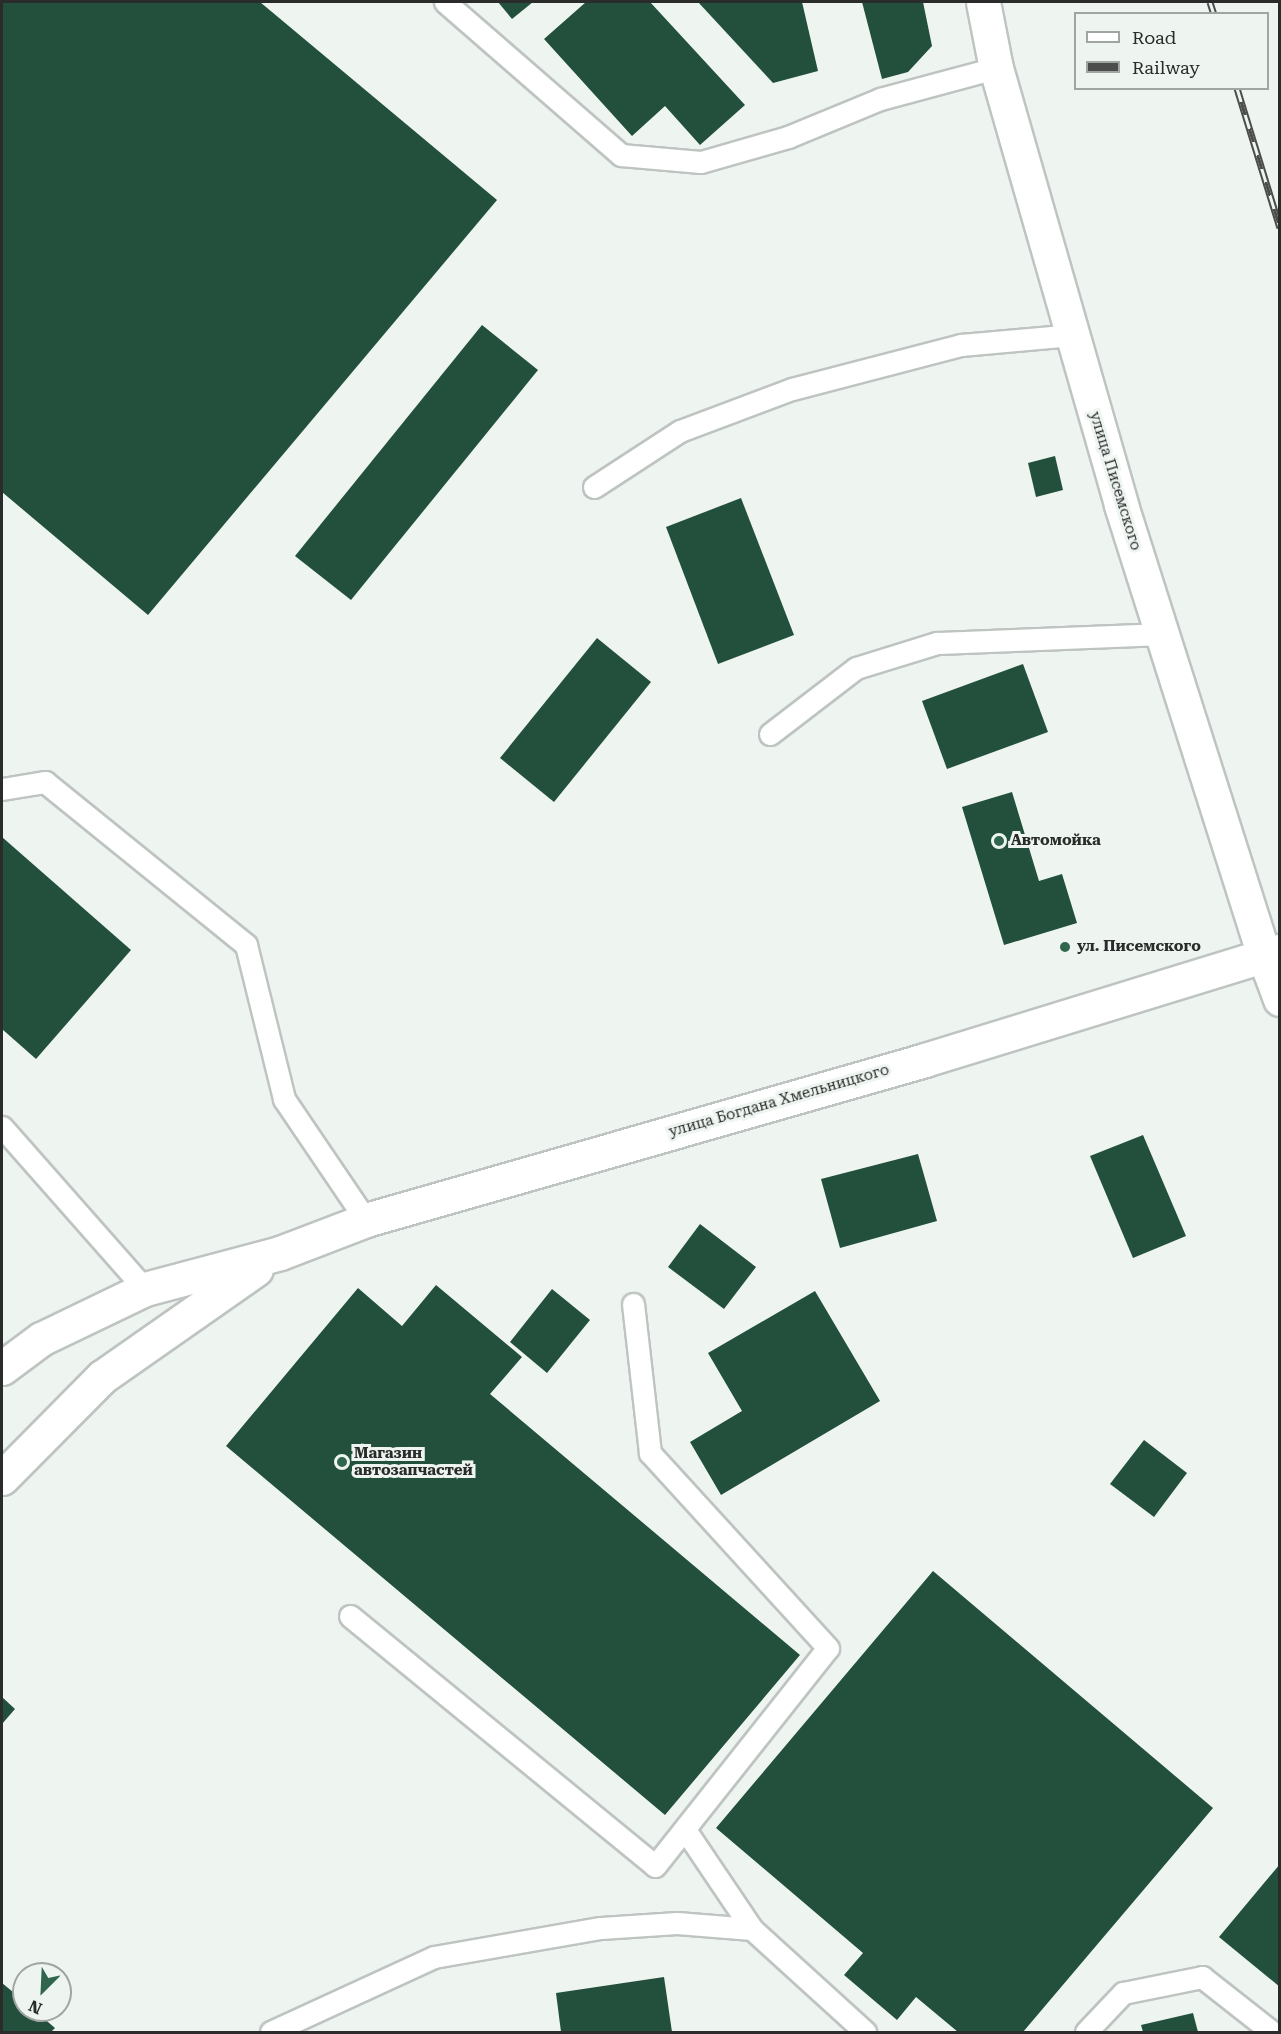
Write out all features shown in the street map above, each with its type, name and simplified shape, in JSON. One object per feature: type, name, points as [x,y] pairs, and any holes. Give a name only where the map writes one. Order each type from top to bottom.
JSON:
[{"type":"main road","name":"улица Писемского","points":[[983,2],[996,68],[1072,335],[1165,634],[1272,953],[1280,999]]},
{"type":"main road","name":"улица Богдана Хмельницкого","points":[[2,1368],[41,1339],[145,1289],[280,1253],[366,1220],[925,1059],[1272,953]]},
{"type":"main road","name":"улица Богдана Хмельницкого","points":[[2,1478],[102,1377],[280,1253]]},
{"type":"lane","points":[[445,2],[621,155],[701,162],[788,137],[880,99],[996,68]]},
{"type":"lane","points":[[594,487],[680,431],[792,389],[961,345],[1072,335]]},
{"type":"lane","points":[[770,734],[856,668],[937,643],[1165,634]]},
{"type":"lane","points":[[2,789],[45,782],[246,945],[284,1099],[366,1220]]},
{"type":"lane","points":[[2,1127],[145,1289]]},
{"type":"lane","points":[[350,1616],[655,1866],[686,1831],[828,1648],[650,1453],[633,1304]]},
{"type":"lane","points":[[686,1831],[752,1929],[865,2032]]},
{"type":"lane","points":[[271,2032],[434,1957],[601,1928],[677,1923],[752,1929]]},
{"type":"lane","points":[[1086,2032],[1123,1993],[1202,1977],[1272,2032]]},
{"type":"building","points":[[2,2],[260,2],[497,200],[148,615],[2,492]]},
{"type":"building","points":[[498,2],[533,2],[512,19]]},
{"type":"building","points":[[586,2],[650,2],[745,105],[700,145],[665,106],[632,136],[544,39]]},
{"type":"building","points":[[698,2],[802,2],[818,71],[773,83]]},
{"type":"building","points":[[862,2],[923,2],[932,46],[908,72],[882,79]]},
{"type":"building","points":[[482,325],[538,370],[351,600],[295,556]]},
{"type":"building","points":[[1055,456],[1063,490],[1036,497],[1028,463]]},
{"type":"building","points":[[741,498],[794,635],[718,664],[666,527]]},
{"type":"building","points":[[597,638],[651,682],[554,802],[500,758]]},
{"type":"building","points":[[1023,664],[1048,732],[947,769],[922,701]]},
{"type":"building","name":"Автомойка","points":[[1012,792],[1039,881],[1062,874],[1077,923],[1004,945],[962,807]]},
{"type":"building","points":[[2,837],[131,950],[36,1059],[2,1029]]},
{"type":"building","points":[[1143,1135],[1186,1236],[1133,1258],[1090,1156]]},
{"type":"building","points":[[918,1154],[937,1221],[840,1248],[821,1179]]},
{"type":"building","points":[[700,1224],[756,1267],[724,1309],[668,1267]]},
{"type":"building","points":[[436,1285],[522,1357],[490,1394],[800,1655],[665,1815],[226,1446],[358,1288],[402,1326]]},
{"type":"building","points":[[552,1289],[590,1320],[547,1373],[510,1342]]},
{"type":"building","points":[[815,1291],[880,1401],[721,1495],[690,1442],[742,1411],[708,1353]]},
{"type":"building","points":[[1144,1440],[1187,1473],[1154,1517],[1110,1484]]},
{"type":"building","points":[[933,1571],[1213,1808],[1023,2032],[958,2032],[916,1997],[897,2020],[844,1975],[863,1953],[716,1828]]},
{"type":"building","points":[[2,1697],[15,1709],[2,1724]]},
{"type":"building","points":[[1280,1864],[1280,1987],[1219,1937]]},
{"type":"building","points":[[664,1977],[672,2032],[561,2032],[556,1993]]},
{"type":"building","points":[[2,1983],[12,1991],[12,2022],[48,2022],[55,2028],[51,2032],[2,2032]]},
{"type":"building","points":[[1193,2013],[1198,2032],[1143,2032],[1141,2025]]},
{"type":"railway","points":[[1210,2],[1213,12]]},
{"type":"railway","points":[[1238,90],[1280,228]]},
{"type":"place","name":"Автомойка","points":[[999,841]]},
{"type":"place","name":"ул. Писемского","points":[[1065,947]]},
{"type":"place","name":"Магазин автозапчастей","points":[[342,1462]]}]
